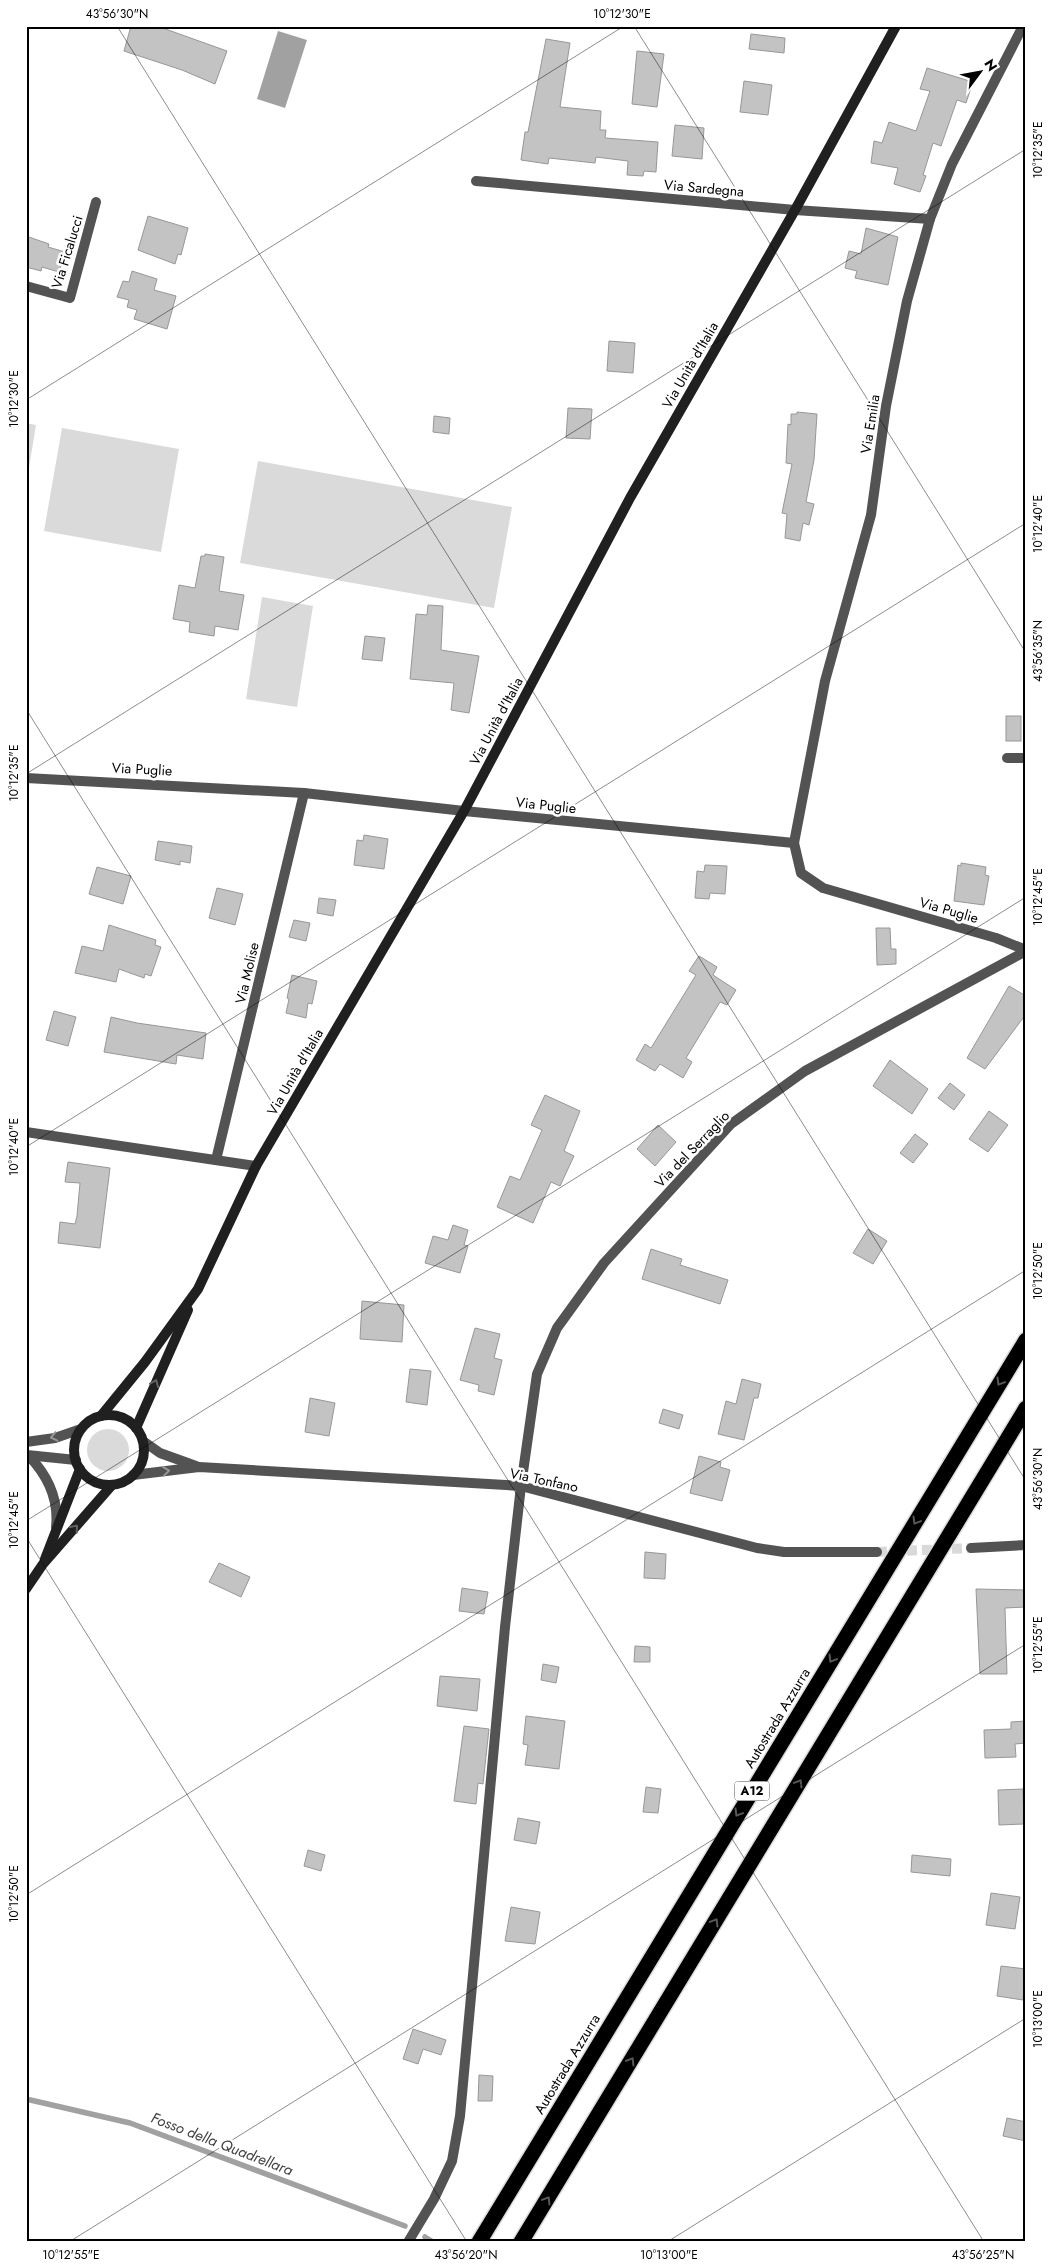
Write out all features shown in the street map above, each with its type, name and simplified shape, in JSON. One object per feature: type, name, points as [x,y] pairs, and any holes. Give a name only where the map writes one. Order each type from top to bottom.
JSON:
[{"type":"highway","name":"Autostrada Azzurra","points":[[479,2242],[1026,1340]]},
{"type":"highway","name":"A12","points":[[521,2242],[1026,1408]]},
{"type":"main road","name":"Via Unità d'Italia","points":[[101,1416],[145,1362],[198,1289],[256,1166],[464,811],[630,498],[896,26]]},
{"type":"main road","points":[[136,1428],[198,1289]]},
{"type":"main road","points":[[26,1589],[43,1564],[112,1485],[127,1480],[138,1470],[144,1456],[142,1441],[136,1428],[124,1418],[101,1416],[81,1429],[75,1444],[78,1464],[43,1564]]},
{"type":"main road","points":[[78,1464],[94,1481],[112,1485]]},
{"type":"street","name":"Via Emilia","points":[[794,843],[825,681],[871,515],[886,406],[907,301],[930,219],[952,164],[1023,26]]},
{"type":"street","name":"Via Sardegna","points":[[476,181],[794,210],[930,219]]},
{"type":"street","name":"Via Ficalucci","points":[[26,286],[70,298],[96,202]]},
{"type":"street","points":[[1007,758],[1026,758]]},
{"type":"street","name":"Via Puglie","points":[[26,778],[304,793],[464,811],[794,843],[801,872],[823,888],[996,938],[1026,950]]},
{"type":"street","name":"Via Molise","points":[[216,1160],[304,793]]},
{"type":"street","name":"Via del Serraglio","points":[[408,2242],[434,2199],[452,2162],[460,2116],[505,1627],[521,1486],[537,1374],[557,1328],[604,1263],[731,1124],[805,1071],[1026,950]]},
{"type":"street","points":[[26,1132],[256,1166]]},
{"type":"street","points":[[26,1442],[55,1438],[81,1429]]},
{"type":"street","points":[[142,1441],[160,1453],[199,1467]]},
{"type":"street","points":[[27,1455],[78,1464]]},
{"type":"street","points":[[27,1455],[44,1474],[53,1492],[56,1527]]},
{"type":"street","points":[[133,1475],[199,1467]]},
{"type":"street","name":"Via Tonfano","points":[[199,1467],[521,1486],[757,1548],[784,1552],[877,1552]]},
{"type":"street","points":[[971,1548],[1026,1545]]},
{"type":"shaded area","points":[[278,31],[307,40],[285,108],[257,99]]},
{"type":"shaded area","points":[[26,423],[36,425],[26,486]]},
{"type":"shaded area","points":[[62,428],[179,449],[161,552],[44,531]]},
{"type":"shaded area","points":[[258,461],[512,507],[494,608],[240,563]]},
{"type":"shaded area","points":[[262,597],[313,606],[297,707],[246,699]]},
{"type":"shaded area","points":[[108,1429],[123,1435],[129,1450],[123,1465],[108,1471],[93,1465],[87,1450],[93,1435]]},
{"type":"building","points":[[131,26],[157,26],[227,51],[215,84],[182,70],[124,51]]},
{"type":"building","points":[[751,34],[785,38],[784,53],[749,49]]},
{"type":"building","points":[[546,39],[570,43],[560,107],[601,111],[600,130],[606,130],[605,138],[658,142],[656,172],[644,171],[643,176],[627,175],[628,161],[596,157],[595,163],[549,158],[548,164],[521,160],[525,132],[528,132]]},
{"type":"building","points":[[637,51],[664,54],[657,107],[632,104]]},
{"type":"building","points":[[927,68],[973,82],[966,103],[957,100],[941,146],[933,143],[923,175],[926,176],[920,192],[894,184],[898,168],[871,163],[874,141],[882,143],[889,122],[916,131],[930,91],[920,89]]},
{"type":"building","points":[[744,81],[772,85],[768,115],[740,112]]},
{"type":"building","points":[[675,125],[704,128],[702,159],[672,156]]},
{"type":"building","points":[[148,216],[188,228],[181,255],[178,254],[175,264],[138,250]]},
{"type":"building","points":[[866,228],[898,237],[888,285],[855,278],[857,271],[845,268],[849,251],[861,254]]},
{"type":"building","points":[[26,236],[49,244],[48,247],[65,252],[59,272],[42,267],[41,271],[26,267]]},
{"type":"building","points":[[132,271],[157,279],[154,290],[176,296],[167,329],[134,319],[137,310],[127,307],[129,300],[117,297],[123,281],[129,282]]},
{"type":"building","points":[[609,341],[635,343],[633,373],[607,371]]},
{"type":"building","points":[[568,408],[592,409],[590,439],[566,438]]},
{"type":"building","points":[[797,412],[817,414],[814,460],[806,502],[814,504],[809,525],[803,523],[800,541],[785,538],[787,514],[782,513],[792,464],[786,463],[788,424],[791,425],[791,414],[797,414]]},
{"type":"building","points":[[434,416],[450,418],[449,434],[433,432]]},
{"type":"building","points":[[205,554],[224,557],[219,591],[244,595],[238,630],[215,626],[214,636],[189,632],[190,622],[173,619],[179,585],[195,588],[201,556],[205,556]]},
{"type":"building","points":[[428,605],[443,606],[441,650],[479,656],[469,713],[451,710],[454,683],[410,679],[416,614],[427,615]]},
{"type":"building","points":[[365,636],[385,638],[382,661],[362,659]]},
{"type":"building","points":[[1006,716],[1021,716],[1021,741],[1006,741]]},
{"type":"building","points":[[364,835],[388,839],[384,869],[354,865],[357,840],[363,841]]},
{"type":"building","points":[[158,841],[192,846],[190,863],[180,861],[180,865],[155,860]]},
{"type":"building","points":[[961,863],[986,867],[985,875],[989,876],[984,905],[954,901],[958,865],[961,866]]},
{"type":"building","points":[[705,865],[727,866],[725,894],[710,893],[709,899],[695,898],[697,871],[704,872]]},
{"type":"building","points":[[97,867],[131,876],[123,904],[89,894]]},
{"type":"building","points":[[217,888],[243,894],[235,925],[209,918]]},
{"type":"building","points":[[319,898],[336,900],[333,916],[317,913]]},
{"type":"building","points":[[294,920],[310,923],[306,941],[289,937]]},
{"type":"building","points":[[109,925],[156,940],[155,945],[161,947],[151,976],[145,974],[144,978],[119,969],[116,982],[75,973],[82,946],[103,951]]},
{"type":"building","points":[[876,928],[890,928],[891,949],[896,949],[896,964],[877,965]]},
{"type":"building","points":[[699,956],[717,967],[713,975],[736,990],[727,1005],[720,1002],[686,1058],[692,1062],[683,1078],[660,1064],[655,1071],[636,1060],[645,1044],[651,1048],[696,975],[689,971]]},
{"type":"building","points":[[292,975],[317,981],[312,1004],[308,1003],[306,1018],[286,1013]]},
{"type":"building","points":[[1009,986],[1026,996],[1026,1014],[985,1069],[967,1058]]},
{"type":"building","points":[[54,1011],[76,1017],[68,1046],[46,1040]]},
{"type":"building","points":[[111,1017],[137,1023],[206,1033],[203,1059],[177,1055],[176,1064],[104,1052]]},
{"type":"building","points":[[890,1060],[928,1089],[912,1114],[873,1086]]},
{"type":"building","points":[[950,1083],[965,1095],[954,1110],[938,1098]]},
{"type":"building","points":[[545,1095],[580,1111],[564,1151],[574,1156],[560,1186],[551,1182],[533,1223],[497,1207],[510,1176],[520,1180],[542,1130],[531,1125]]},
{"type":"building","points":[[989,1111],[1008,1125],[988,1152],[969,1139]]},
{"type":"building","points":[[658,1125],[676,1142],[655,1166],[637,1149]]},
{"type":"building","points":[[915,1134],[928,1144],[913,1163],[900,1153]]},
{"type":"building","points":[[68,1162],[110,1168],[100,1248],[58,1243],[60,1222],[75,1224],[77,1216],[80,1183],[65,1182]]},
{"type":"building","points":[[453,1225],[468,1230],[464,1245],[468,1246],[460,1273],[425,1263],[433,1236],[448,1240]]},
{"type":"building","points":[[868,1229],[887,1241],[873,1264],[853,1253]]},
{"type":"building","points":[[651,1249],[682,1259],[680,1265],[728,1280],[720,1304],[642,1279]]},
{"type":"building","points":[[362,1301],[404,1305],[402,1342],[360,1339]]},
{"type":"building","points":[[475,1328],[500,1334],[494,1358],[502,1360],[494,1395],[478,1391],[479,1385],[460,1380]]},
{"type":"building","points":[[410,1369],[431,1371],[427,1405],[406,1402]]},
{"type":"building","points":[[742,1379],[761,1384],[758,1398],[754,1398],[744,1440],[718,1434],[726,1401],[736,1404]]},
{"type":"building","points":[[310,1398],[335,1403],[329,1436],[305,1432]]},
{"type":"building","points":[[663,1409],[683,1415],[679,1429],[659,1423]]},
{"type":"building","points":[[699,1456],[721,1462],[720,1467],[730,1470],[722,1501],[690,1493]]},
{"type":"building","points":[[645,1552],[666,1554],[665,1579],[644,1578]]},
{"type":"building","points":[[219,1563],[250,1577],[241,1597],[209,1582]]},
{"type":"building","points":[[462,1588],[488,1592],[484,1614],[459,1611]]},
{"type":"building","points":[[976,1589],[1026,1590],[1026,1607],[1005,1608],[1007,1674],[980,1674]]},
{"type":"building","points":[[635,1646],[650,1647],[650,1662],[634,1662]]},
{"type":"building","points":[[543,1664],[559,1667],[556,1683],[541,1680]]},
{"type":"building","points":[[440,1676],[480,1679],[477,1711],[437,1706]]},
{"type":"building","points":[[526,1716],[565,1721],[559,1769],[525,1765],[528,1745],[523,1744]]},
{"type":"building","points":[[1026,1721],[1026,1743],[1015,1744],[1016,1757],[985,1758],[984,1730],[1011,1729],[1011,1722]]},
{"type":"building","points":[[464,1726],[489,1729],[483,1784],[478,1783],[476,1804],[454,1801]]},
{"type":"building","points":[[646,1787],[661,1789],[658,1813],[643,1812]]},
{"type":"building","points":[[1023,1789],[1024,1824],[999,1825],[998,1790]]},
{"type":"building","points":[[518,1818],[540,1822],[536,1844],[514,1840]]},
{"type":"building","points":[[308,1850],[325,1855],[321,1871],[304,1866]]},
{"type":"building","points":[[912,1855],[951,1859],[950,1876],[911,1872]]},
{"type":"building","points":[[991,1893],[1020,1897],[1015,1929],[986,1925]]},
{"type":"building","points":[[511,1907],[540,1912],[535,1944],[505,1941]]},
{"type":"building","points":[[1001,1966],[1026,1969],[1023,2000],[997,1996]]},
{"type":"building","points":[[413,2029],[446,2040],[441,2055],[423,2049],[418,2064],[403,2059]]},
{"type":"building","points":[[479,2075],[493,2076],[492,2101],[478,2101]]},
{"type":"building","points":[[1007,2118],[1026,2122],[1026,2141],[1003,2136]]},
{"type":"waterway","name":"Fosso della Quadrellara","points":[[26,2099],[130,2123],[405,2226]]},
{"type":"waterway","name":"Fosso della Quadrellara","points":[[425,2237],[433,2242]]},
{"type":"tunnel","points":[[877,1552],[971,1548]]}]
